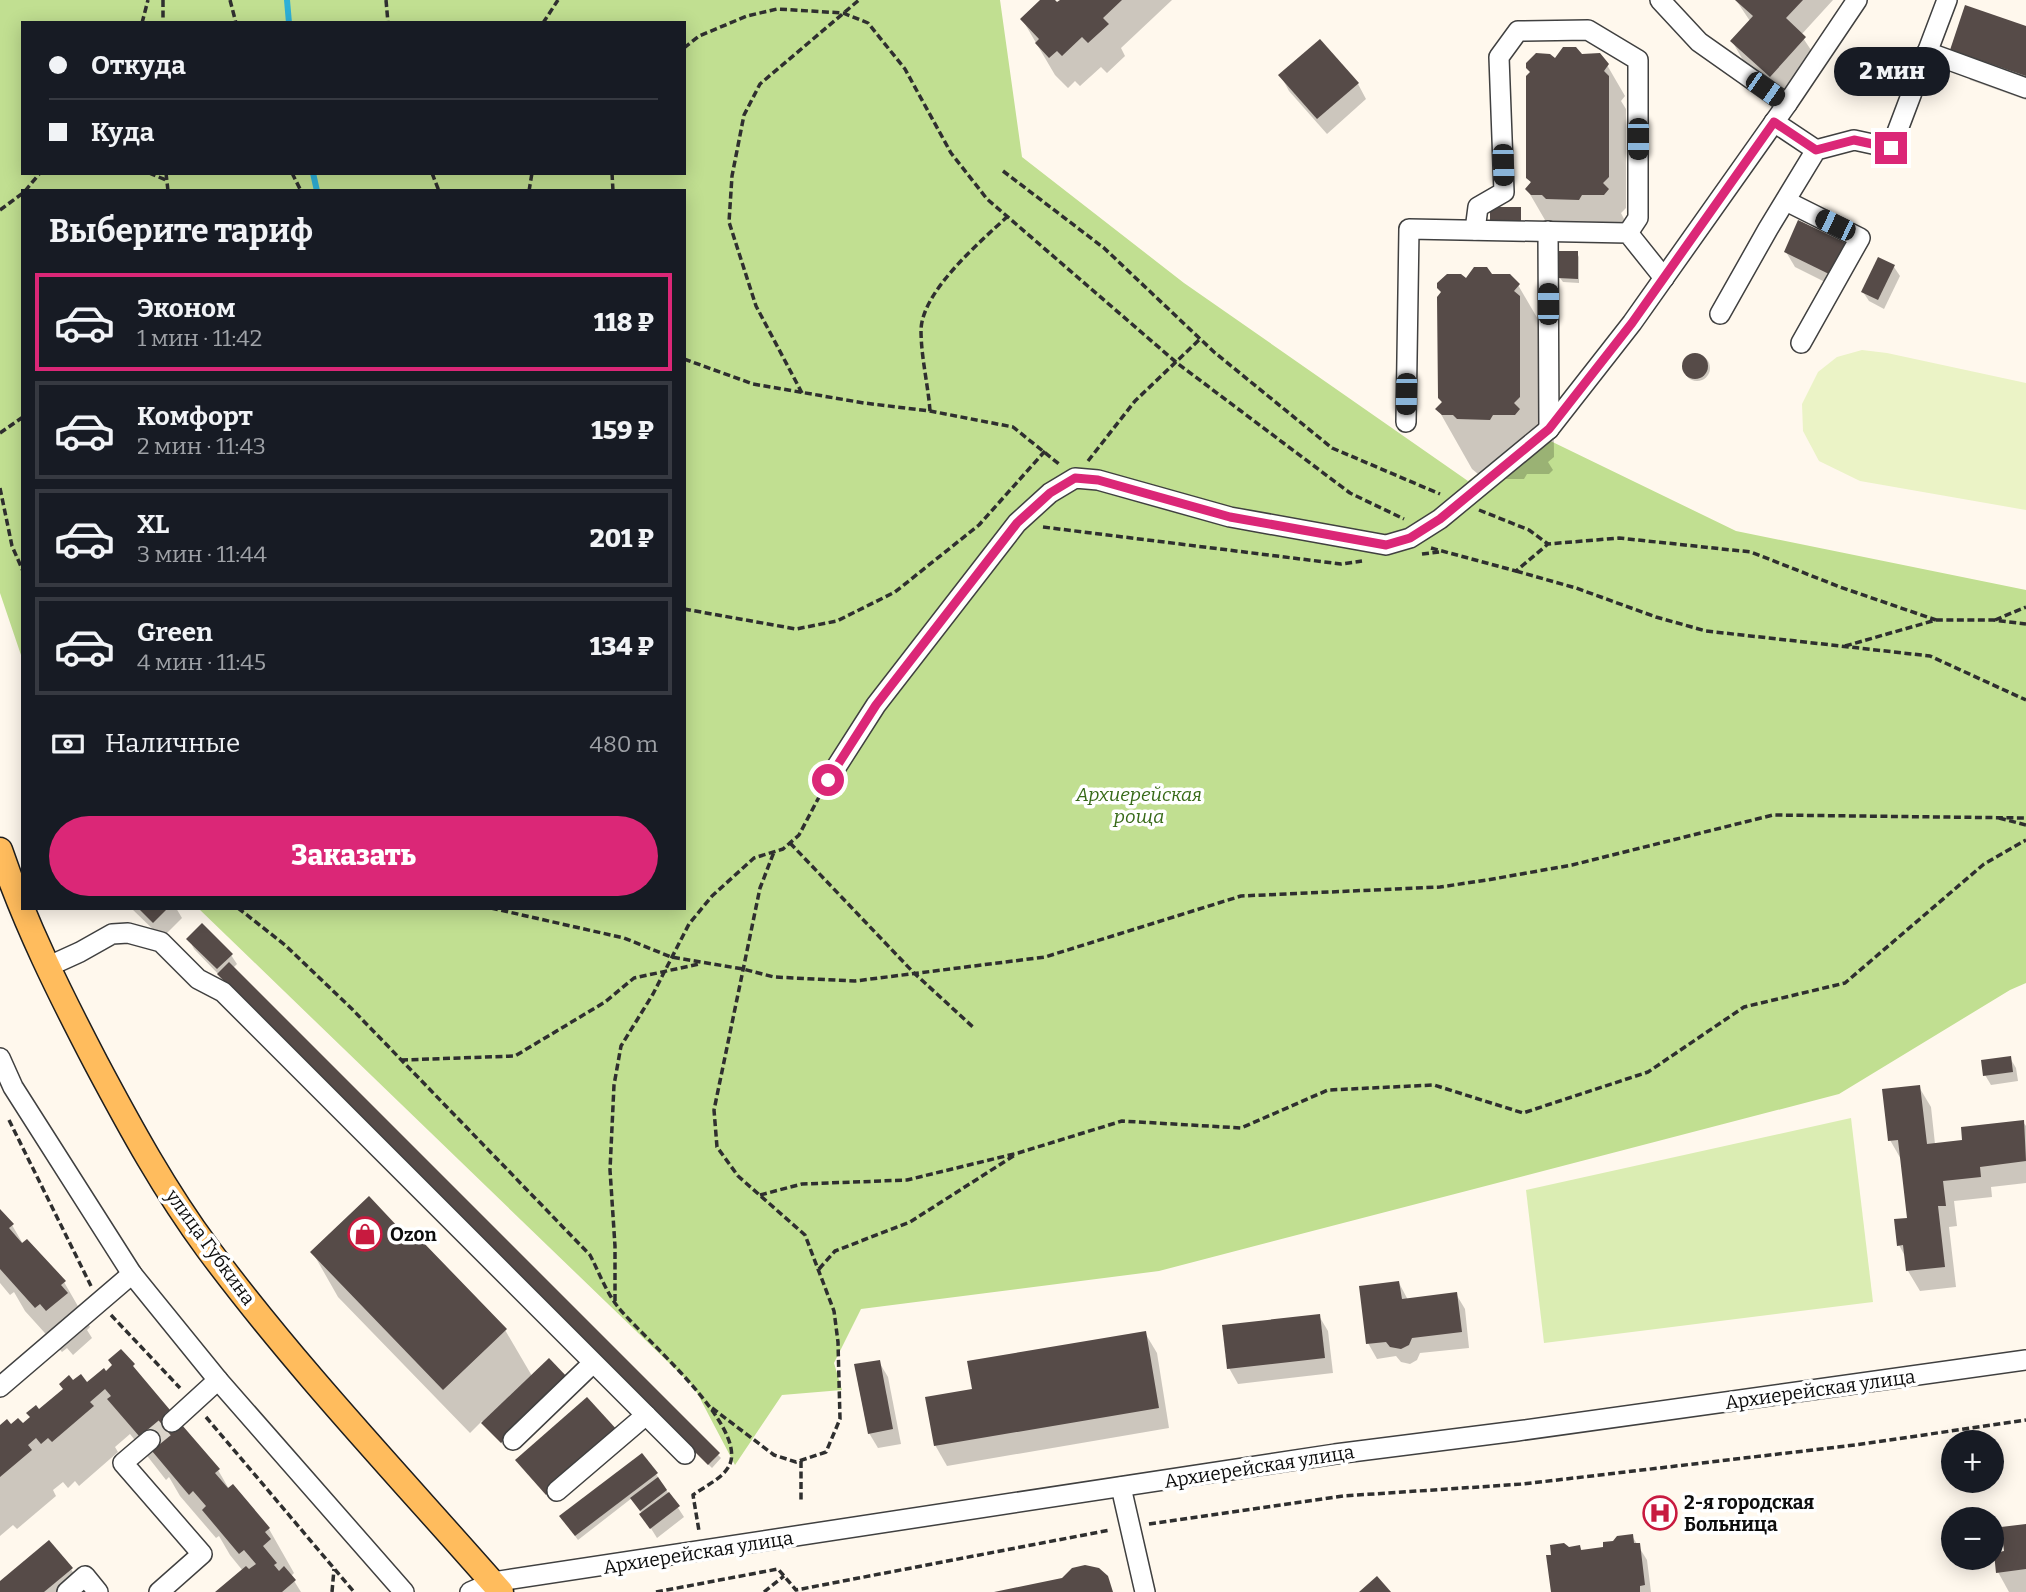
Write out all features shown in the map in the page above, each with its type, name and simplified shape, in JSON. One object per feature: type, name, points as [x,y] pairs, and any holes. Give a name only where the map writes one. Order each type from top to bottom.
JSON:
[{"type":"main road","name":"улица Губкина","points":[[0,850],[21,902]]},
{"type":"main road","name":"улица Губкина","points":[[24,910],[47,967],[140,1147],[207,1248],[323,1392],[497,1587]]},
{"type":"street","points":[[1660,0],[1699,43],[1787,104]]},
{"type":"street","points":[[828,780],[876,705],[1017,523],[1050,493],[1075,478],[1098,480],[1230,517],[1335,537],[1386,545],[1416,541],[1549,429],[1632,323],[1857,0]]},
{"type":"street","points":[[1720,314],[1816,150],[1854,140],[1891,148],[1947,0]]},
{"type":"street","points":[[1475,230],[1478,207],[1504,192],[1499,57],[1518,31],[1588,30],[1639,60],[1638,218],[1628,233]]},
{"type":"street","points":[[1927,52],[2026,88]]},
{"type":"street","points":[[1774,122],[1816,150]]},
{"type":"street","points":[[1786,201],[1860,237],[1801,343]]},
{"type":"street","points":[[1406,422],[1409,229],[1628,233],[1664,278]]},
{"type":"street","points":[[1548,231],[1549,429]]},
{"type":"street","points":[[47,967],[112,934],[128,933],[161,942],[198,979],[223,992],[684,1454]]},
{"type":"street","points":[[0,1058],[13,1087],[132,1274],[218,1380],[404,1592]]},
{"type":"street","points":[[0,1387],[132,1274]]},
{"type":"street","name":"Архиерейская улица","points":[[470,1592],[1374,1448],[1517,1432],[2026,1360]]},
{"type":"street","points":[[513,1440],[593,1363]]},
{"type":"street","points":[[172,1422],[218,1380]]},
{"type":"street","points":[[557,1491],[646,1415]]},
{"type":"street","points":[[150,1440],[123,1463],[202,1554],[159,1592]]},
{"type":"street","points":[[1121,1487],[1145,1592]]},
{"type":"street","points":[[67,1592],[85,1576],[98,1592]]},
{"type":"path","points":[[143,21],[148,0]]},
{"type":"path","points":[[163,0],[163,21]]},
{"type":"path","points":[[230,0],[235,21]]},
{"type":"path","points":[[386,0],[388,21]]},
{"type":"path","points":[[544,21],[558,0]]},
{"type":"path","points":[[802,393],[756,306],[730,222],[732,176],[744,115],[760,84],[859,0]]},
{"type":"path","points":[[686,46],[699,36],[747,16],[777,9],[843,13],[868,23],[905,69],[951,153],[987,199],[1177,363],[1416,541],[1439,552],[1576,588],[1656,617],[1706,631],[1930,656],[2026,700]]},
{"type":"path","points":[[1003,171],[1104,248],[1200,339],[1332,448],[1529,530],[1548,544]]},
{"type":"path","points":[[27,189],[38,175]]},
{"type":"path","points":[[154,175],[166,180]]},
{"type":"path","points":[[166,175],[168,189]]},
{"type":"path","points":[[0,210],[21,194]]},
{"type":"path","points":[[930,411],[921,330],[926,308],[961,260],[1008,216]]},
{"type":"path","points":[[686,360],[753,384],[930,411],[1013,427],[1075,478],[1135,401],[1200,339]]},
{"type":"path","points":[[0,433],[21,418]]},
{"type":"path","points":[[686,609],[796,629],[837,621],[895,592],[979,525],[1045,451]]},
{"type":"path","points":[[0,488],[12,546],[21,566]]},
{"type":"path","points":[[1017,523],[1341,564],[1366,561]]},
{"type":"path","points":[[1516,571],[1548,544],[1619,538],[1751,552],[1840,587],[1936,620]]},
{"type":"path","points":[[1416,541],[1439,552]]},
{"type":"path","points":[[1993,620],[2026,607]]},
{"type":"path","points":[[1843,646],[1936,620],[1993,620],[2026,624]]},
{"type":"path","points":[[615,1303],[615,1246],[610,1170],[614,1085],[621,1046],[665,972],[689,924],[712,896],[754,858],[774,852],[799,835],[828,780]]},
{"type":"path","points":[[501,910],[624,938],[671,957],[775,977],[855,981],[1045,957],[1241,896],[1440,887],[1487,880],[1573,865],[1773,815],[2026,818]]},
{"type":"path","points":[[1991,816],[2026,825]]},
{"type":"path","points":[[760,1195],[802,1184],[907,1180],[1018,1153],[1122,1121],[1241,1128],[1328,1090],[1434,1085],[1523,1113],[1647,1072],[1744,1007],[1845,983],[1984,864],[2026,840]]},
{"type":"path","points":[[790,843],[913,972],[974,1028]]},
{"type":"path","points":[[708,1405],[774,1455],[796,1462],[826,1452],[840,1419],[835,1321],[805,1235],[738,1176],[717,1147],[714,1110],[760,888],[774,852]]},
{"type":"path","points":[[241,910],[285,945],[590,1255],[615,1303],[678,1368],[708,1405],[731,1442],[731,1463],[722,1475],[693,1494],[699,1531]]},
{"type":"path","points":[[401,1060],[515,1056],[605,1002],[634,978],[702,963]]},
{"type":"path","points":[[6,1114],[99,1302],[194,1402],[354,1592]]},
{"type":"path","points":[[819,1269],[835,1251],[910,1222],[1018,1153]]},
{"type":"path","points":[[656,1592],[778,1569],[796,1590],[1130,1527],[1343,1496],[1523,1484],[1855,1445],[2026,1420]]},
{"type":"path","points":[[801,1461],[801,1503]]},
{"type":"path","points":[[332,1592],[334,1569]]},
{"type":"path","points":[[764,1592],[784,1576]]},
{"type":"green space","name":"Архиерейская роща","points":[[0,0],[1000,0],[1022,157],[1184,283],[1468,481],[1534,433],[1736,531],[2026,590],[2026,983],[2010,990],[1839,1094],[1159,1271],[861,1309],[834,1363],[842,1390],[782,1395],[735,1465],[694,1387],[200,910],[686,910],[686,189],[21,189],[21,655],[0,593]]},
{"type":"green space","points":[[1862,350],[2026,383],[2026,510],[1860,481],[1819,461],[1803,431],[1802,404],[1818,372],[1837,357]]},
{"type":"green space","points":[[1851,1118],[1873,1302],[1544,1343],[1526,1190]]},
{"type":"building","points":[[1040,0],[1122,0],[1103,18],[1109,24],[1088,43],[1082,37],[1062,56],[1057,51],[1049,58],[1035,43],[1039,39],[1020,19]]},
{"type":"building","points":[[1735,0],[1803,0],[1786,18],[1806,37],[1770,77],[1730,41],[1753,16]]},
{"type":"building","points":[[1965,5],[2026,26],[2026,76],[1950,50]]},
{"type":"building","points":[[1320,39],[1359,83],[1317,119],[1278,75]]},
{"type":"building","points":[[1563,47],[1576,47],[1582,54],[1600,53],[1609,64],[1604,71],[1609,76],[1609,177],[1603,183],[1609,189],[1604,195],[1582,195],[1579,200],[1546,199],[1542,195],[1531,195],[1525,189],[1531,182],[1526,178],[1526,76],[1530,72],[1526,63],[1536,53],[1550,54],[1555,58]]},
{"type":"building","points":[[1490,207],[1521,207],[1521,224],[1490,224]]},
{"type":"building","points":[[1798,220],[1846,243],[1831,275],[1784,252]]},
{"type":"building","points":[[1559,251],[1578,251],[1578,279],[1558,278]]},
{"type":"building","points":[[1878,257],[1895,265],[1878,300],[1861,292]]},
{"type":"building","points":[[1474,267],[1487,267],[1492,274],[1510,274],[1520,284],[1514,291],[1520,296],[1520,397],[1514,403],[1520,409],[1515,415],[1493,415],[1490,420],[1457,419],[1453,415],[1442,415],[1435,409],[1442,402],[1438,398],[1437,297],[1441,292],[1437,283],[1447,274],[1461,274],[1466,278]]},
{"type":"building","points":[[1695,353],[1704,357],[1708,366],[1704,375],[1695,379],[1686,375],[1682,366],[1686,357]]},
{"type":"building","points":[[140,910],[166,910],[153,923]]},
{"type":"building","points":[[202,923],[233,954],[217,969],[186,939]]},
{"type":"building","points":[[229,962],[720,1453],[708,1465],[217,974]]},
{"type":"building","points":[[2011,1056],[2013,1072],[1983,1076],[1981,1060]]},
{"type":"building","points":[[1920,1085],[1927,1144],[1962,1140],[1961,1127],[2024,1120],[2026,1161],[1980,1167],[1981,1177],[1943,1181],[1946,1206],[1938,1206],[1945,1267],[1906,1271],[1903,1245],[1897,1246],[1894,1219],[1907,1218],[1898,1140],[1888,1141],[1882,1089]]},
{"type":"building","points":[[369,1196],[414,1244],[420,1239],[507,1329],[443,1390],[310,1252]]},
{"type":"building","points":[[0,1209],[14,1224],[9,1228],[22,1243],[27,1239],[66,1281],[61,1285],[68,1293],[46,1311],[40,1304],[35,1308],[0,1269]]},
{"type":"building","points":[[1399,1281],[1402,1299],[1457,1292],[1462,1332],[1412,1338],[1409,1345],[1401,1349],[1390,1347],[1386,1342],[1366,1344],[1359,1286]]},
{"type":"building","points":[[1320,1314],[1325,1358],[1227,1369],[1222,1325]]},
{"type":"building","points":[[1146,1331],[1159,1408],[934,1446],[925,1397],[972,1389],[967,1361]]},
{"type":"building","points":[[121,1349],[170,1410],[165,1414],[178,1429],[182,1425],[220,1469],[215,1473],[228,1488],[233,1484],[270,1528],[265,1532],[271,1539],[263,1546],[277,1563],[274,1565],[279,1571],[284,1566],[296,1580],[282,1592],[215,1592],[246,1566],[249,1569],[256,1564],[244,1550],[239,1554],[202,1510],[206,1506],[193,1491],[189,1495],[152,1451],[156,1447],[143,1432],[139,1436],[107,1399],[111,1396],[105,1389],[90,1402],[94,1406],[52,1442],[48,1438],[41,1444],[36,1438],[28,1445],[32,1450],[0,1477],[0,1425],[7,1419],[11,1424],[18,1418],[23,1423],[30,1417],[26,1413],[36,1405],[39,1409],[63,1389],[59,1384],[69,1375],[73,1380],[81,1374],[87,1382],[104,1368],[106,1371],[112,1365],[108,1360]]},
{"type":"building","points":[[549,1358],[569,1379],[501,1443],[481,1423]]},
{"type":"building","points":[[880,1360],[893,1429],[868,1434],[854,1364]]},
{"type":"building","points":[[587,1397],[618,1431],[546,1495],[515,1460]]},
{"type":"building","points":[[642,1453],[658,1473],[575,1536],[559,1516]]},
{"type":"building","points":[[658,1477],[667,1490],[640,1511],[630,1498]]},
{"type":"building","points":[[669,1492],[680,1506],[650,1529],[639,1514]]},
{"type":"building","points":[[2026,1524],[2026,1569],[1996,1573],[1996,1570],[2004,1570],[2004,1527]]},
{"type":"building","points":[[1633,1534],[1634,1543],[1640,1543],[1645,1585],[1640,1586],[1640,1592],[1551,1592],[1546,1555],[1551,1555],[1550,1545],[1580,1545],[1581,1550],[1603,1547],[1603,1542],[1613,1541],[1617,1536]]},
{"type":"building","points":[[49,1540],[73,1568],[44,1592],[0,1592],[0,1581]]},
{"type":"building","points":[[1085,1565],[1099,1568],[1108,1576],[1113,1592],[994,1592],[1062,1578],[1072,1568]]},
{"type":"building","points":[[1377,1576],[1391,1592],[1359,1592]]},
{"type":"waterway","points":[[287,0],[289,21]]},
{"type":"waterway","points":[[313,175],[317,189]]},
{"type":"tunnel","points":[[150,1440],[172,1422]]},
{"type":"place","name":"Ozon","points":[[365,1234]]},
{"type":"place","name":"2-я городская Больница","points":[[1660,1513]]},
{"type":"route","points":[[828,780],[876,705],[1017,523],[1050,493],[1075,478],[1098,480],[1230,517],[1335,537],[1386,545],[1410,538],[1440,519],[1549,429],[1632,323],[1774,122],[1816,150],[1854,140],[1891,148]]}]
